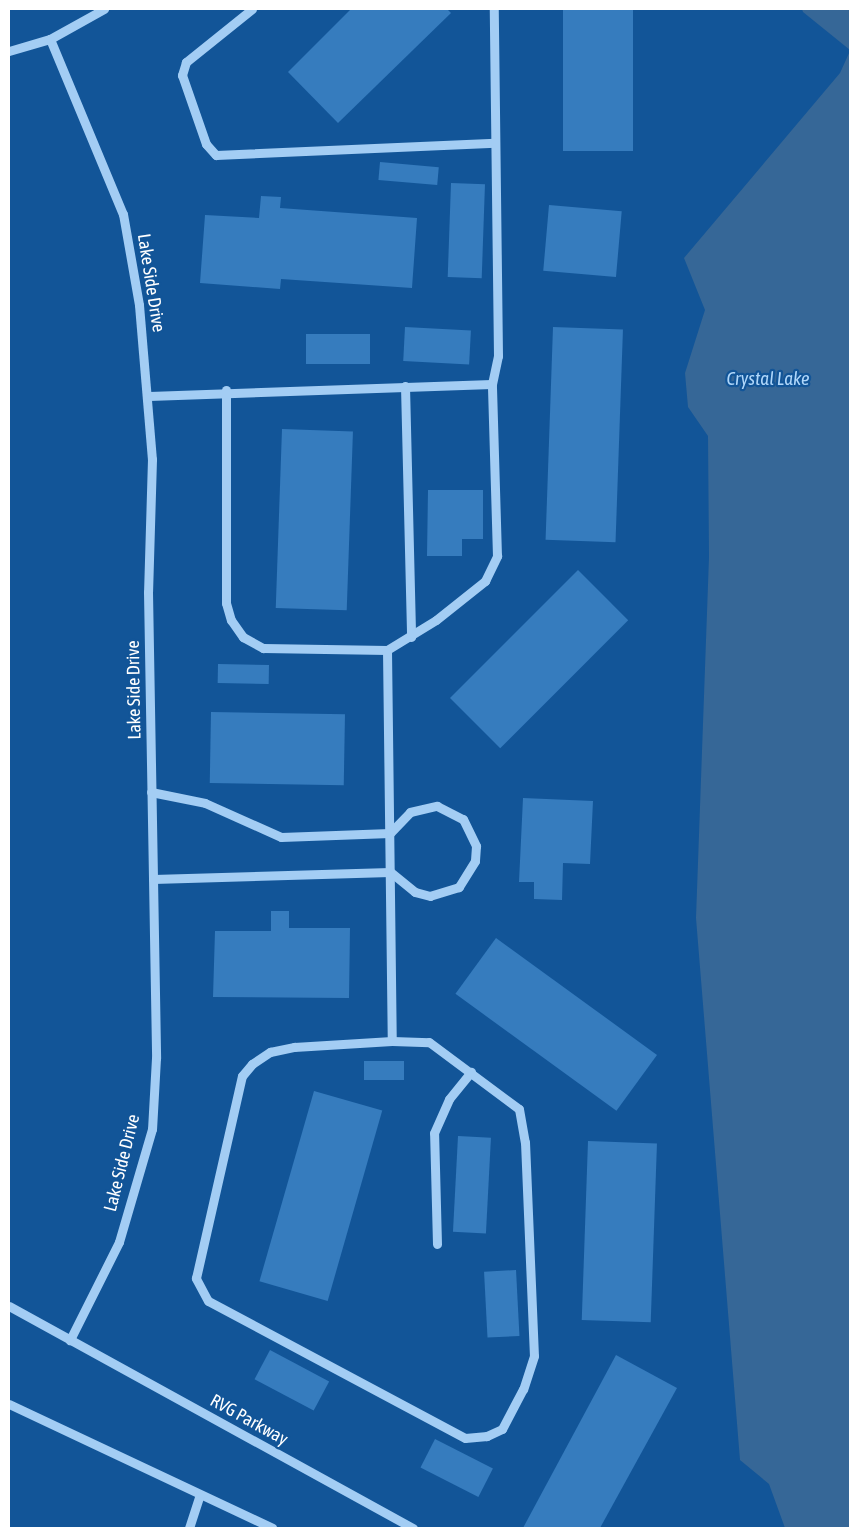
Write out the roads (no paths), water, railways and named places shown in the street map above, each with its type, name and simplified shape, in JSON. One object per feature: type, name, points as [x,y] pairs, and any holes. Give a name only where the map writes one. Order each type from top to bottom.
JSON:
[{"type":"street","points":[[9,51],[50,39],[104,9]]},
{"type":"street","points":[[252,9],[186,62],[182,75],[206,144],[216,155],[495,143]]},
{"type":"street","points":[[226,390],[226,603],[232,620],[243,637],[263,648],[387,650],[412,637],[485,581],[497,556],[492,384],[498,356],[494,9]]},
{"type":"street","name":"Lake Side Drive","points":[[50,39],[123,214],[139,305],[149,396],[151,792],[156,1058],[152,1129],[119,1242],[70,1340]]},
{"type":"street","points":[[149,396],[226,390],[492,384]]},
{"type":"street","points":[[405,386],[412,637]]},
{"type":"street","points":[[387,650],[392,1041]]},
{"type":"street","points":[[151,792],[205,803],[281,837],[390,833],[410,812],[437,806],[463,819],[476,846],[469,875],[445,894],[415,892],[390,872],[153,880]]},
{"type":"street","points":[[392,1041],[429,1042],[519,1109],[525,1142],[534,1356],[523,1389],[502,1429],[465,1438],[208,1301],[196,1278],[242,1076],[252,1064],[270,1052],[294,1047],[392,1041]]},
{"type":"street","points":[[437,1244],[434,1133],[449,1099],[471,1072]]},
{"type":"street","name":"RVG Parkway","points":[[9,1306],[413,1528]]},
{"type":"street","points":[[9,1404],[199,1497],[272,1528]]},
{"type":"street","points":[[189,1528],[199,1497]]},
{"type":"water","points":[[802,9],[850,9],[850,50],[803,12]]},
{"type":"water","name":"Crystal Lake","points":[[850,51],[850,1528],[785,1528],[769,1484],[740,1460],[696,918],[709,557],[708,436],[688,407],[685,373],[705,310],[684,258],[840,73]]}]
